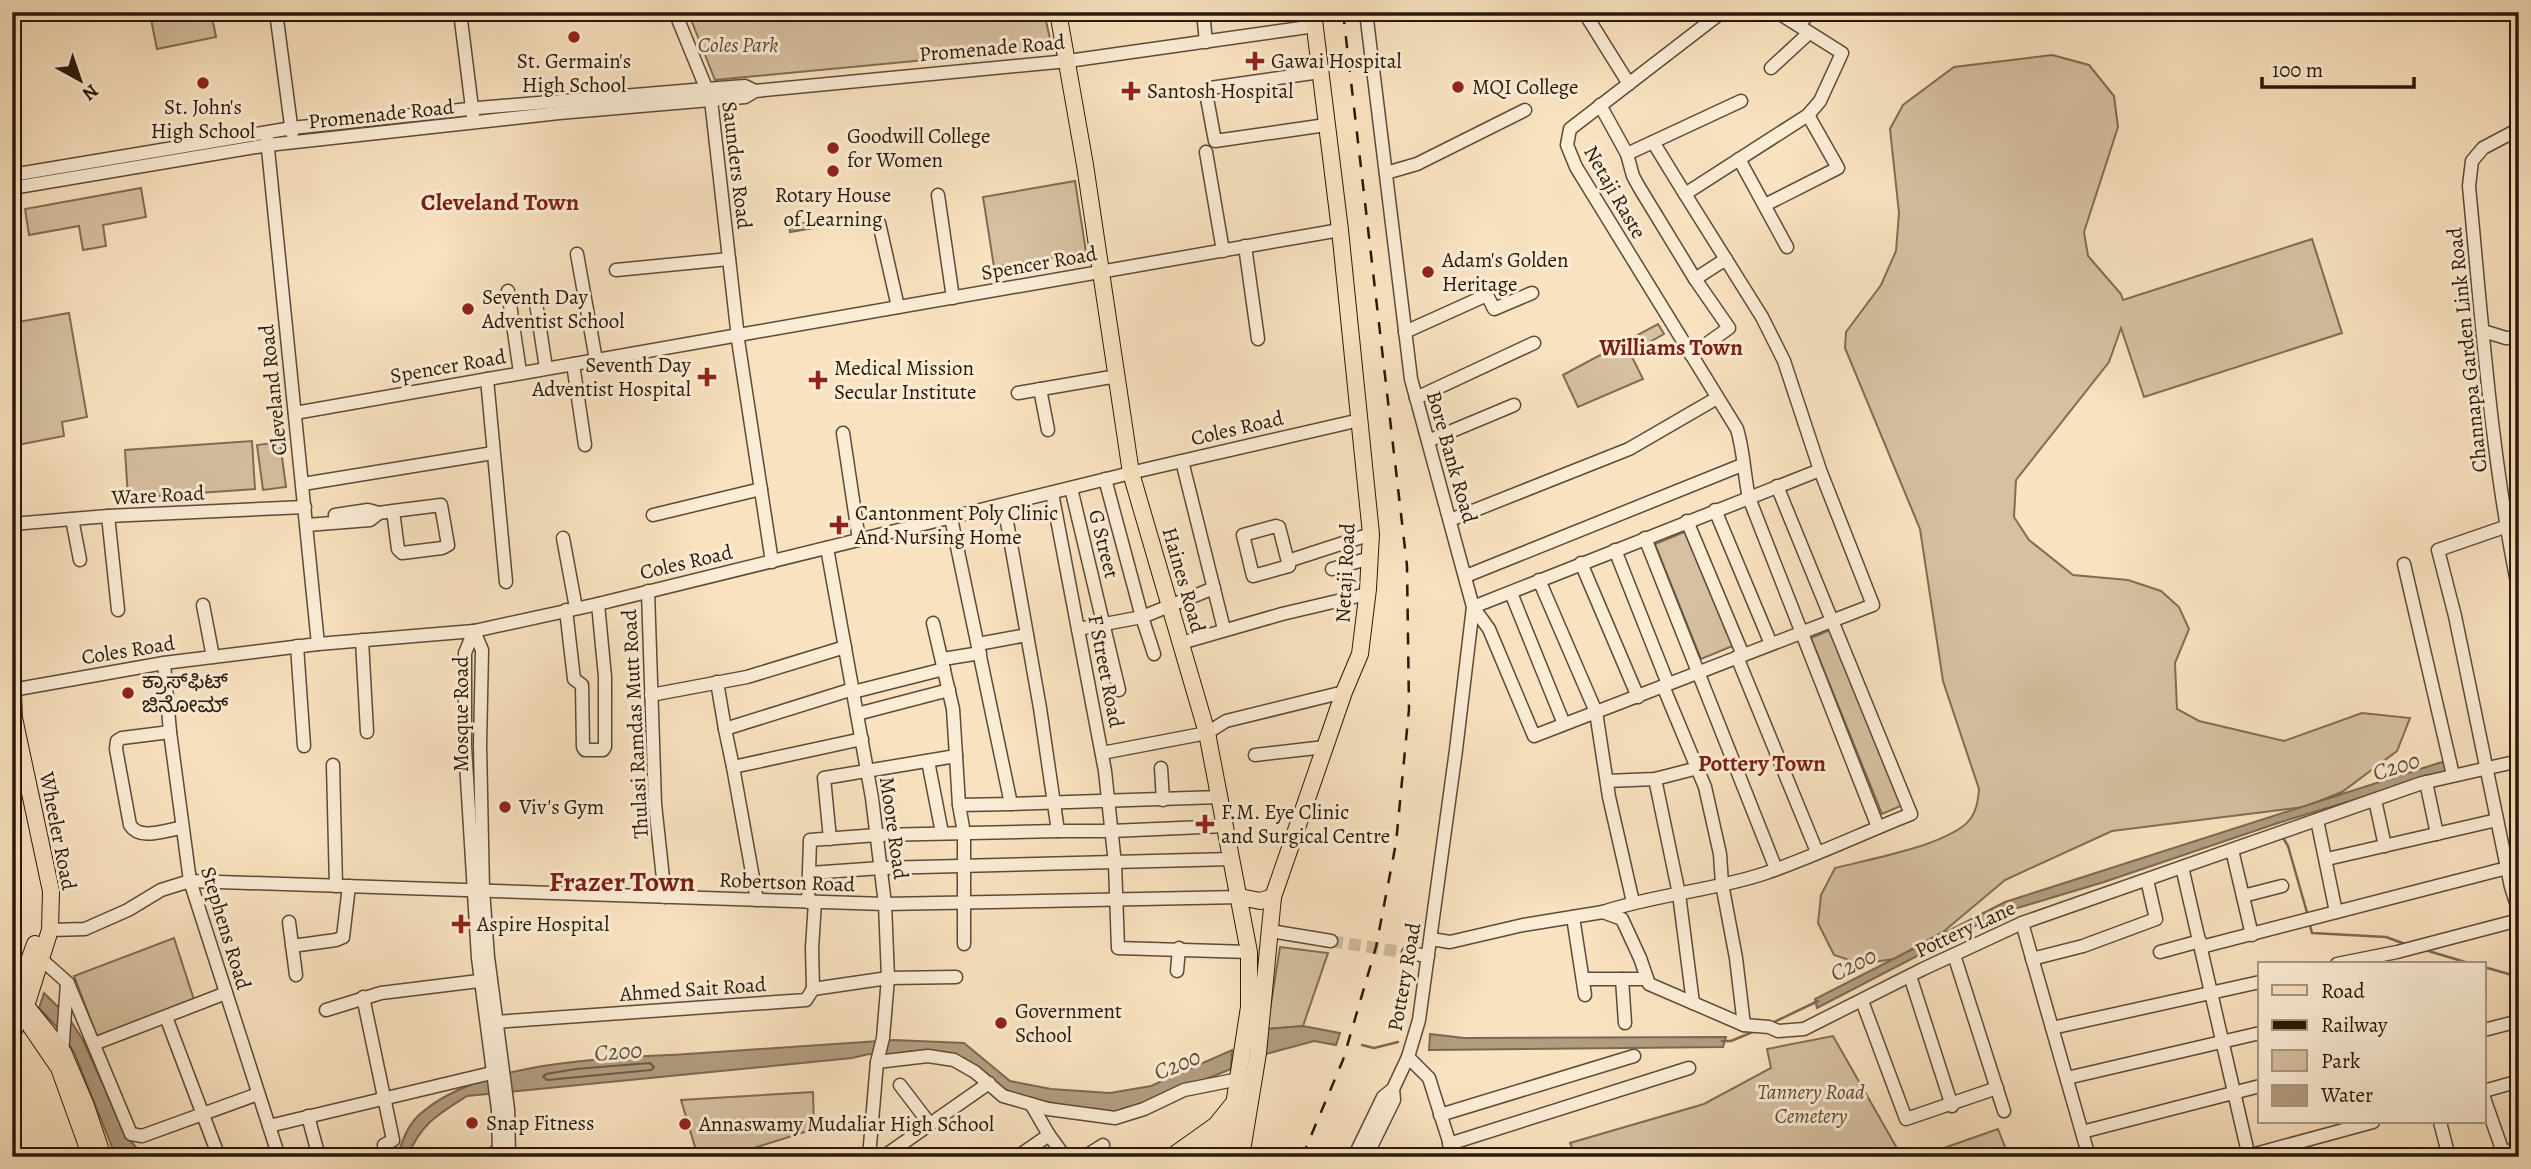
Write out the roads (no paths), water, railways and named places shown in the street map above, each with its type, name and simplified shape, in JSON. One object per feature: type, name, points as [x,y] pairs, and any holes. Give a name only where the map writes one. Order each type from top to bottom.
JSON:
[{"type":"main road","name":"Haines Road","points":[[1058,12],[1102,272],[1131,473],[1207,733],[1249,952],[1251,1051],[1239,1079],[1226,1157]]},
{"type":"main road","name":"Netaji Road","points":[[1245,1121],[1251,1051],[1273,897],[1344,692],[1360,654],[1370,558],[1371,534],[1360,421],[1314,19]]},
{"type":"main road","name":"Wheeler Road","points":[[12,672],[21,786]]},
{"type":"main road","name":"Wheeler Road","points":[[12,746],[51,890],[50,930],[31,967]]},
{"type":"main road","name":"Wheeler Road","points":[[12,1034],[39,930],[42,892],[34,828]]},
{"type":"main road","points":[[1240,897],[1260,901],[1273,897]]},
{"type":"main road","points":[[20,1003],[62,1054],[86,1106],[103,1157]]},
{"type":"main road","points":[[62,1054],[91,1157]]},
{"type":"main road","points":[[1171,1157],[1216,1125],[1236,1099]]},
{"type":"main road","points":[[1198,1157],[1245,1121]]},
{"type":"main road","points":[[1241,1157],[1245,1121]]},
{"type":"street","points":[[276,12],[294,143]]},
{"type":"street","points":[[460,12],[477,123]]},
{"type":"street","name":"Saunders Road","points":[[675,12],[709,94],[738,335],[772,562]]},
{"type":"street","points":[[1203,12],[1206,42]]},
{"type":"street","name":"Bore Bank Road","points":[[1366,12],[1411,379],[1473,607],[1435,910]]},
{"type":"street","points":[[1584,12],[1629,84]]},
{"type":"street","name":"Netaji Raste","points":[[1722,12],[1570,129],[1567,145],[1576,167],[1610,224],[1737,429],[1743,450],[1742,465],[1749,498],[1878,827]]},
{"type":"street","points":[[1685,194],[1808,115],[1820,101],[1842,53],[1777,12]]},
{"type":"street","points":[[1772,68],[1803,29],[1811,12]]},
{"type":"street","name":"Promenade Road","points":[[12,187],[267,138],[292,128],[475,108],[573,106],[709,94],[745,86],[755,91],[1068,61],[1206,42],[1314,19]]},
{"type":"street","points":[[1320,72],[1210,88],[1206,93],[1215,141],[1326,125]]},
{"type":"street","points":[[1627,154],[1741,101]]},
{"type":"street","points":[[1600,105],[1627,154],[1633,176],[1695,279],[1729,328],[1691,355]]},
{"type":"street","name":"Promenade Road","points":[[12,175],[267,138],[294,143],[477,123],[573,106]]},
{"type":"street","points":[[1386,173],[1417,164],[1525,110]]},
{"type":"street","points":[[1765,205],[1838,168],[1808,115]]},
{"type":"street","name":"Channapa Garden Link Road","points":[[2519,129],[2483,148],[2472,161],[2469,186],[2484,356],[2505,525],[2516,563],[2519,592]]},
{"type":"street","name":"Cleveland Road","points":[[267,138],[318,644]]},
{"type":"street","points":[[1653,142],[1762,317],[1784,361],[1820,470],[1873,605],[1534,736],[1489,629],[1473,607],[1820,470]]},
{"type":"street","points":[[1206,152],[1223,251]]},
{"type":"street","points":[[1740,159],[1787,247]]},
{"type":"street","points":[[938,195],[953,298]]},
{"type":"street","points":[[879,223],[898,307]]},
{"type":"street","name":"Spencer Road","points":[[295,413],[1340,230]]},
{"type":"street","points":[[1245,246],[1258,339]]},
{"type":"street","points":[[577,254],[596,360]]},
{"type":"street","points":[[616,270],[729,259]]},
{"type":"street","points":[[1695,279],[1726,259]]},
{"type":"street","points":[[508,291],[520,372]]},
{"type":"street","points":[[1405,332],[1487,295],[1494,310],[1532,293]]},
{"type":"street","points":[[536,303],[546,368]]},
{"type":"street","points":[[2483,331],[2506,338],[2519,337]]},
{"type":"street","points":[[1416,398],[1534,343]]},
{"type":"street","points":[[573,363],[585,445]]},
{"type":"street","points":[[1018,393],[1117,376]]},
{"type":"street","points":[[486,379],[506,582]]},
{"type":"street","points":[[1040,390],[1048,430]]},
{"type":"street","points":[[1450,520],[1629,449],[1717,398]]},
{"type":"street","points":[[1428,441],[1514,405]]},
{"type":"street","name":"Coles Road","points":[[13,690],[164,663],[297,646],[474,631],[598,604],[1105,479],[1360,421]]},
{"type":"street","points":[[843,433],[859,540]]},
{"type":"street","points":[[303,484],[493,453]]},
{"type":"street","points":[[1182,461],[1224,629]]},
{"type":"street","points":[[1466,576],[1742,465]]},
{"type":"street","points":[[1105,479],[1154,654]]},
{"type":"street","points":[[1431,939],[1450,942],[1523,925],[1603,912],[1633,902],[1722,884],[1776,869],[1911,814],[1777,486]]},
{"type":"street","name":"G Street","points":[[1070,488],[1119,690]]},
{"type":"street","points":[[653,515],[761,489]]},
{"type":"street","name":"F Street Road","points":[[1052,493],[1102,753],[1207,733],[1226,721],[1344,692]]},
{"type":"street","name":"Ware Road","points":[[12,524],[108,516],[307,517],[441,505],[448,544],[442,548],[401,553],[386,512]]},
{"type":"street","points":[[1004,505],[1058,831]]},
{"type":"street","points":[[1715,510],[1771,644]]},
{"type":"street","points":[[108,516],[118,610]]},
{"type":"street","points":[[951,518],[1011,804]]},
{"type":"street","points":[[72,519],[80,560]]},
{"type":"street","points":[[1688,522],[1817,852]]},
{"type":"street","points":[[2519,522],[2438,550],[2507,868],[2519,912]]},
{"type":"street","points":[[1278,526],[1288,561],[1287,566],[1253,576],[1243,535],[1278,526]]},
{"type":"street","points":[[1288,561],[1371,534]]},
{"type":"street","points":[[563,538],[571,609],[574,679],[582,684],[585,750],[603,750],[606,747],[605,677],[598,604]]},
{"type":"street","points":[[1645,538],[1776,869]]},
{"type":"street","name":"Moore Road","points":[[827,548],[862,739],[885,904],[888,978],[869,1157]]},
{"type":"street","points":[[1615,550],[1705,787],[1720,854],[1722,884],[1736,958],[1744,1025]]},
{"type":"street","points":[[1332,569],[1370,558]]},
{"type":"street","points":[[1581,563],[1638,697]]},
{"type":"street","points":[[2404,564],[2453,775]]},
{"type":"street","points":[[1539,580],[1596,712],[1607,781],[1633,902]]},
{"type":"street","points":[[1078,629],[1142,617],[1214,588]]},
{"type":"street","name":"Thulasi Ramdas Mutt Road","points":[[648,591],[655,804],[665,897]]},
{"type":"street","points":[[1511,593],[1564,724]]},
{"type":"street","points":[[1181,643],[1224,629],[1367,594]]},
{"type":"street","points":[[203,605],[213,657]]},
{"type":"street","points":[[933,622],[953,709],[959,805],[964,833],[964,944]]},
{"type":"street","name":"Mosque Road","points":[[474,631],[465,653],[464,746],[485,980],[499,1078],[508,1109],[503,1155]]},
{"type":"street","points":[[725,729],[944,664],[979,649],[1027,635]]},
{"type":"street","points":[[362,640],[367,732]]},
{"type":"street","points":[[297,646],[304,746]]},
{"type":"street","points":[[651,695],[786,666],[845,647]]},
{"type":"street","name":"Stephens Road","points":[[164,663],[181,828],[190,881],[279,1157]]},
{"type":"street","points":[[717,682],[757,900]]},
{"type":"street","points":[[857,714],[949,690]]},
{"type":"street","points":[[170,732],[122,738],[117,741],[116,750],[130,825],[134,832],[141,835],[181,828]]},
{"type":"street","points":[[733,767],[862,739]]},
{"type":"street","points":[[1255,755],[1325,747]]},
{"type":"street","points":[[1102,753],[1115,864],[1118,948],[1249,952]]},
{"type":"street","points":[[830,839],[824,778],[956,756]]},
{"type":"street","points":[[928,761],[942,833]]},
{"type":"street","name":"Pottery Lane","points":[[1647,979],[1649,984],[1744,1025],[1804,1029],[2022,923],[2426,782],[2519,761]]},
{"type":"street","points":[[292,946],[344,937],[343,886],[332,765]]},
{"type":"street","points":[[1161,768],[1163,800]]},
{"type":"street","points":[[1607,781],[1655,779],[1698,768]]},
{"type":"street","points":[[1655,779],[1679,894],[1693,1003]]},
{"type":"street","points":[[2426,782],[2437,834]]},
{"type":"street","points":[[959,805],[1220,797]]},
{"type":"street","points":[[2375,800],[2385,846]]},
{"type":"street","points":[[2317,820],[2336,912]]},
{"type":"street","points":[[2327,859],[2497,820]]},
{"type":"street","points":[[813,989],[810,840],[877,835],[1226,826]]},
{"type":"street","points":[[2232,850],[2252,935]]},
{"type":"street","points":[[810,873],[881,868],[1232,859]]},
{"type":"street","points":[[2182,867],[2235,1092],[2247,1156],[2366,1124]]},
{"type":"street","points":[[2160,952],[2252,935],[2507,868]]},
{"type":"street","points":[[2032,959],[2083,946],[2157,919],[2147,880]]},
{"type":"street","name":"Robertson Road","points":[[50,930],[85,929],[128,910],[162,890],[190,881],[885,904],[1240,897]]},
{"type":"street","points":[[2243,896],[2282,886]]},
{"type":"street","name":"Pottery Road","points":[[1354,1157],[1383,1097],[1392,1089],[1410,1048],[1419,1020],[1435,910]]},
{"type":"street","points":[[1584,979],[1647,979],[1622,919],[1603,912]]},
{"type":"street","points":[[1573,917],[1585,995]]},
{"type":"street","points":[[2350,962],[2407,953],[2519,920]]},
{"type":"street","points":[[289,922],[296,975]]},
{"type":"street","points":[[2022,923],[2089,1157]]},
{"type":"street","points":[[1270,931],[1331,941]]},
{"type":"street","points":[[1177,971],[1179,948]]},
{"type":"street","points":[[1408,953],[1429,956]]},
{"type":"street","points":[[1954,955],[2004,1111]]},
{"type":"street","points":[[31,967],[68,983],[131,1134],[142,1136],[258,1094]]},
{"type":"street","points":[[1910,976],[1952,1105]]},
{"type":"street","name":"Ahmed Sait Road","points":[[495,1022],[806,1000],[813,989],[888,978],[956,977]]},
{"type":"street","points":[[1622,979],[1625,1023]]},
{"type":"street","points":[[326,1010],[363,997],[485,980]]},
{"type":"street","name":"Mosque Road","points":[[485,980],[495,1022],[499,1078]]},
{"type":"street","points":[[2052,1028],[2258,982]]},
{"type":"street","points":[[62,1054],[68,983]]},
{"type":"street","points":[[94,1044],[226,993]]},
{"type":"street","points":[[363,997],[393,1140],[384,1145]]},
{"type":"street","points":[[1862,1001],[1906,1119],[1997,1088]]},
{"type":"street","points":[[166,1017],[219,1157]]},
{"type":"street","points":[[2486,1029],[2519,1021]]},
{"type":"street","points":[[2067,1078],[2258,1032]]},
{"type":"street","points":[[1410,1048],[1429,1079],[1450,1150],[1689,1068]]},
{"type":"street","points":[[877,1062],[928,1056],[954,1060],[989,1083],[1003,1096],[1072,1113],[1115,1118],[1144,1109],[1184,1090],[1239,1079]]},
{"type":"street","points":[[1440,1115],[1634,1056]]},
{"type":"street","points":[[269,1126],[384,1098],[499,1078]]},
{"type":"street","points":[[2486,1090],[2519,1081]]},
{"type":"street","points":[[883,1157],[989,1083]]},
{"type":"street","points":[[900,1085],[929,1123]]},
{"type":"street","points":[[2082,1132],[2258,1086]]},
{"type":"street","name":"Pottery Road","points":[[1366,1157],[1394,1100],[1392,1089]]},
{"type":"street","points":[[1031,1104],[1065,1157]]},
{"type":"street","points":[[2486,1104],[2503,1152]]},
{"type":"street","points":[[308,1116],[319,1157]]},
{"type":"street","points":[[2441,1124],[2449,1157]]},
{"type":"street","points":[[1017,1157],[1049,1135]]},
{"type":"street","points":[[1084,1157],[1103,1145]]},
{"type":"street","points":[[2488,1157],[2519,1148]]},
{"type":"street","points":[[12,1149],[16,1157]]},
{"type":"street","points":[[486,1157],[503,1155]]},
{"type":"water","points":[[819,221],[820,227],[790,232],[789,225]]},
{"type":"water","points":[[2445,761],[2448,771],[2278,823],[1992,917],[1817,1008],[1815,999],[2005,902]]},
{"type":"water","points":[[44,993],[68,1017],[83,1040],[126,1136],[145,1157],[123,1157],[112,1147],[74,1052],[39,1008]]},
{"type":"water","points":[[1303,1026],[1340,1033],[1336,1045],[1314,1041],[1263,1055],[1267,1029]]},
{"type":"water","points":[[1430,1034],[1464,1038],[1726,1037],[1723,1047],[1429,1050]]},
{"type":"water","points":[[894,1040],[964,1043],[1010,1081],[1051,1089],[1110,1093],[1151,1086],[1232,1050],[1231,1069],[1123,1112],[1101,1113],[1018,1096],[945,1054],[911,1051],[467,1096],[431,1121],[418,1136],[407,1157],[397,1157],[408,1129],[419,1115],[446,1096],[515,1071],[593,1060]]},
{"type":"waterway","name":"C200","points":[[2282,836],[2288,846],[2308,916]]},
{"type":"waterway","name":"C200","points":[[2309,922],[2312,933],[2386,937],[2405,944]]},
{"type":"waterway","name":"C200","points":[[2425,950],[2465,962]]},
{"type":"waterway","name":"C200","points":[[2486,968],[2519,977]]},
{"type":"waterway","name":"C200","points":[[1770,1024],[1818,1001]]},
{"type":"waterway","name":"C200","points":[[1722,1041],[1731,1041],[1755,1031]]},
{"type":"waterway","name":"C200","points":[[1362,1045],[1374,1048],[1398,1042]]},
{"type":"tunnel","points":[[1331,941],[1408,953]]},
{"type":"railway","points":[[1302,1157],[1343,1060],[1376,947],[1396,843],[1409,709],[1407,566],[1343,12]]},
{"type":"place","name":"St. Germain's High School","points":[[574,37]]},
{"type":"place","name":"Gawai Hospital","points":[[1255,61]]},
{"type":"place","name":"St. John's High School","points":[[203,83]]},
{"type":"place","name":"MQI College","points":[[1458,87]]},
{"type":"place","name":"Santosh Hospital","points":[[1131,91]]},
{"type":"place","name":"Goodwill College for Women","points":[[833,148]]},
{"type":"place","name":"Rotary House of Learning","points":[[833,171]]},
{"type":"place","name":"Adam's Golden Heritage","points":[[1428,272]]},
{"type":"place","name":"Seventh Day Adventist School","points":[[468,309]]},
{"type":"place","name":"Seventh Day Adventist Hospital","points":[[707,377]]},
{"type":"place","name":"Medical Mission Secular Institute","points":[[818,380]]},
{"type":"place","name":"Cantonment Poly Clinic And Nursing Home","points":[[839,525]]},
{"type":"place","name":"ಕ್ರಾಸ್‌ಫಿಟ್ ಜಿನೋಮ್","points":[[128,693]]},
{"type":"place","name":"Viv's Gym","points":[[505,807]]},
{"type":"place","name":"F.M. Eye Clinic and Surgical Centre","points":[[1205,824]]},
{"type":"place","name":"Aspire Hospital","points":[[461,924]]},
{"type":"place","name":"Government School","points":[[1001,1023]]},
{"type":"place","name":"Snap Fitness","points":[[472,1123]]},
{"type":"place","name":"Annaswamy Mudaliar High School","points":[[685,1124]]},
{"type":"district","name":"Cleveland Town","points":[[500,202]]},
{"type":"district","name":"Williams Town","points":[[1671,347]]},
{"type":"district","name":"Pottery Town","points":[[1762,763]]},
{"type":"district","name":"Frazer Town","points":[[622,881]]},
{"type":"park label","name":"Coles Park","points":[[738,45]]},
{"type":"park label","name":"Tannery Road Cemetery","points":[[1811,1104]]}]
